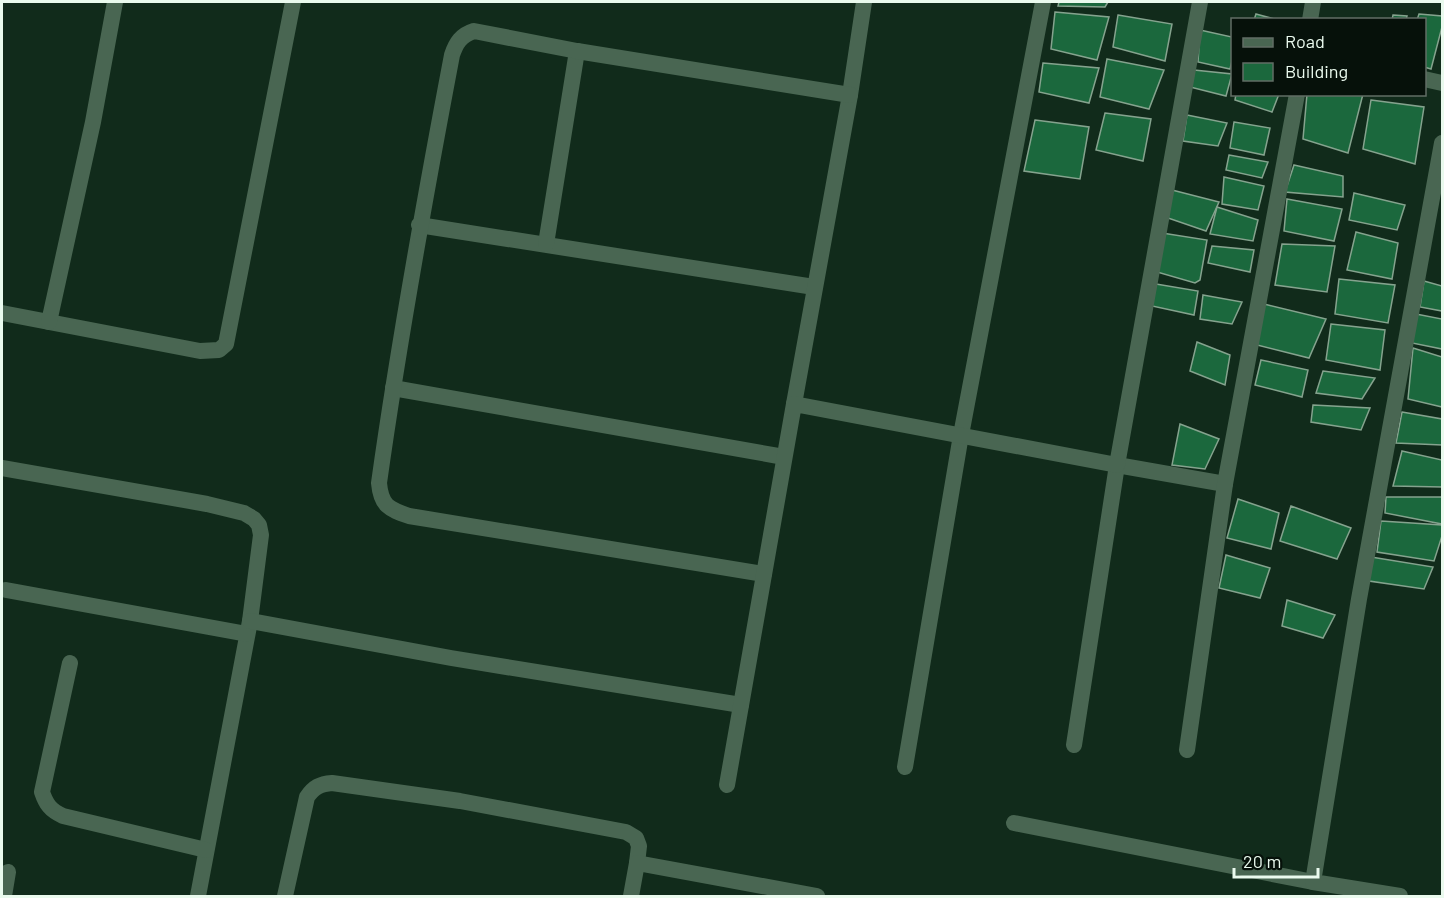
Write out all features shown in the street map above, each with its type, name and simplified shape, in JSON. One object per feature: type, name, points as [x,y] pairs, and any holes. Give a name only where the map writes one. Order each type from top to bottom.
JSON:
[{"type":"street","points":[[48,322],[93,122],[115,2]]},
{"type":"street","points":[[2,313],[200,351],[219,350],[226,344],[293,2]]},
{"type":"street","points":[[727,785],[850,95],[864,2]]},
{"type":"street","points":[[905,766],[961,435],[1043,2]]},
{"type":"street","points":[[1074,745],[1117,465],[1200,2]]},
{"type":"street","points":[[1310,18],[1313,2]]},
{"type":"street","points":[[764,574],[409,516],[384,504],[380,495],[379,483],[419,225],[452,55],[456,44],[465,34],[474,31],[577,51],[850,95]]},
{"type":"street","points":[[546,244],[577,51]]},
{"type":"street","points":[[1426,79],[1443,83]]},
{"type":"street","points":[[1187,750],[1225,484],[1297,96]]},
{"type":"street","points":[[1313,882],[1365,567],[1443,142]]},
{"type":"street","points":[[419,225],[814,287]]},
{"type":"street","points":[[393,388],[784,457]]},
{"type":"street","points":[[794,404],[1225,484]]},
{"type":"street","points":[[2,468],[207,504],[244,513],[259,525],[261,535],[248,628],[198,897]]},
{"type":"street","points":[[6,590],[741,705]]},
{"type":"street","points":[[69,663],[42,792],[46,805],[63,816],[206,850]]},
{"type":"street","points":[[285,897],[307,797],[312,789],[321,784],[332,783],[460,801],[626,832],[636,838],[639,846],[631,897]]},
{"type":"street","points":[[1014,824],[1400,897]]},
{"type":"street","points":[[637,863],[818,897]]},
{"type":"street","points":[[4,897],[8,872]]},
{"type":"building","points":[[1059,2],[1108,2],[1105,7],[1058,6]]},
{"type":"building","points":[[1055,12],[1109,17],[1097,60],[1051,49]]},
{"type":"building","points":[[1256,14],[1271,18],[1255,18]]},
{"type":"building","points":[[1419,14],[1442,16],[1442,27],[1431,69],[1426,68],[1426,18],[1418,18]]},
{"type":"building","points":[[1118,15],[1172,24],[1165,61],[1113,47]]},
{"type":"building","points":[[1393,15],[1407,16],[1406,18],[1392,18]]},
{"type":"building","points":[[1200,30],[1231,37],[1230,69],[1198,62]]},
{"type":"building","points":[[1107,59],[1164,70],[1149,109],[1100,97]]},
{"type":"building","points":[[1043,63],[1099,68],[1089,103],[1039,92]]},
{"type":"building","points":[[1194,70],[1231,74],[1226,96],[1190,87]]},
{"type":"building","points":[[1236,96],[1278,96],[1272,112],[1235,100]]},
{"type":"building","points":[[1307,96],[1362,96],[1348,153],[1303,139]]},
{"type":"building","points":[[1371,100],[1424,107],[1415,164],[1363,149]]},
{"type":"building","points":[[1105,113],[1151,119],[1143,161],[1096,150]]},
{"type":"building","points":[[1187,115],[1227,123],[1218,146],[1183,141]]},
{"type":"building","points":[[1035,120],[1089,127],[1080,179],[1024,171]]},
{"type":"building","points":[[1234,122],[1270,128],[1264,155],[1230,148]]},
{"type":"building","points":[[1229,155],[1268,162],[1262,178],[1226,170]]},
{"type":"building","points":[[1294,165],[1343,176],[1343,197],[1285,192]]},
{"type":"building","points":[[1224,177],[1264,186],[1258,210],[1222,204]]},
{"type":"building","points":[[1172,190],[1219,202],[1206,231],[1168,218]]},
{"type":"building","points":[[1354,193],[1405,205],[1397,230],[1349,220]]},
{"type":"building","points":[[1287,199],[1342,209],[1334,241],[1284,231]]},
{"type":"building","points":[[1217,207],[1258,220],[1253,241],[1210,234]]},
{"type":"building","points":[[1356,232],[1398,243],[1392,279],[1347,270]]},
{"type":"building","points":[[1162,233],[1207,240],[1200,280],[1195,283],[1157,272]]},
{"type":"building","points":[[1282,244],[1335,246],[1327,292],[1275,285]]},
{"type":"building","points":[[1212,246],[1254,250],[1250,272],[1208,263]]},
{"type":"building","points":[[1339,279],[1395,285],[1388,323],[1335,314]]},
{"type":"building","points":[[1424,281],[1442,286],[1442,311],[1420,307]]},
{"type":"building","points":[[1156,284],[1198,291],[1194,315],[1152,306]]},
{"type":"building","points":[[1203,295],[1242,302],[1232,324],[1200,319]]},
{"type":"building","points":[[1264,304],[1326,319],[1309,358],[1257,345]]},
{"type":"building","points":[[1416,314],[1442,319],[1442,349],[1412,343]]},
{"type":"building","points":[[1331,324],[1385,330],[1380,370],[1326,360]]},
{"type":"building","points":[[1197,342],[1230,355],[1225,385],[1190,371]]},
{"type":"building","points":[[1413,348],[1442,357],[1442,407],[1408,399]]},
{"type":"building","points":[[1261,360],[1308,370],[1302,397],[1255,385]]},
{"type":"building","points":[[1323,371],[1375,378],[1362,399],[1316,393]]},
{"type":"building","points":[[1313,405],[1370,408],[1361,430],[1311,422]]},
{"type":"building","points":[[1402,412],[1442,419],[1442,445],[1396,443]]},
{"type":"building","points":[[1180,424],[1219,439],[1205,469],[1172,465]]},
{"type":"building","points":[[1402,451],[1442,460],[1442,487],[1393,486]]},
{"type":"building","points":[[1386,497],[1442,497],[1442,524],[1385,513]]},
{"type":"building","points":[[1238,499],[1279,513],[1271,549],[1227,538]]},
{"type":"building","points":[[1291,506],[1351,528],[1337,559],[1280,541]]},
{"type":"building","points":[[1381,521],[1442,525],[1442,536],[1434,561],[1377,552]]},
{"type":"building","points":[[1226,555],[1270,568],[1260,598],[1219,588]]},
{"type":"building","points":[[1371,557],[1433,567],[1424,589],[1369,581]]},
{"type":"building","points":[[1287,600],[1335,615],[1323,638],[1282,626]]}]
